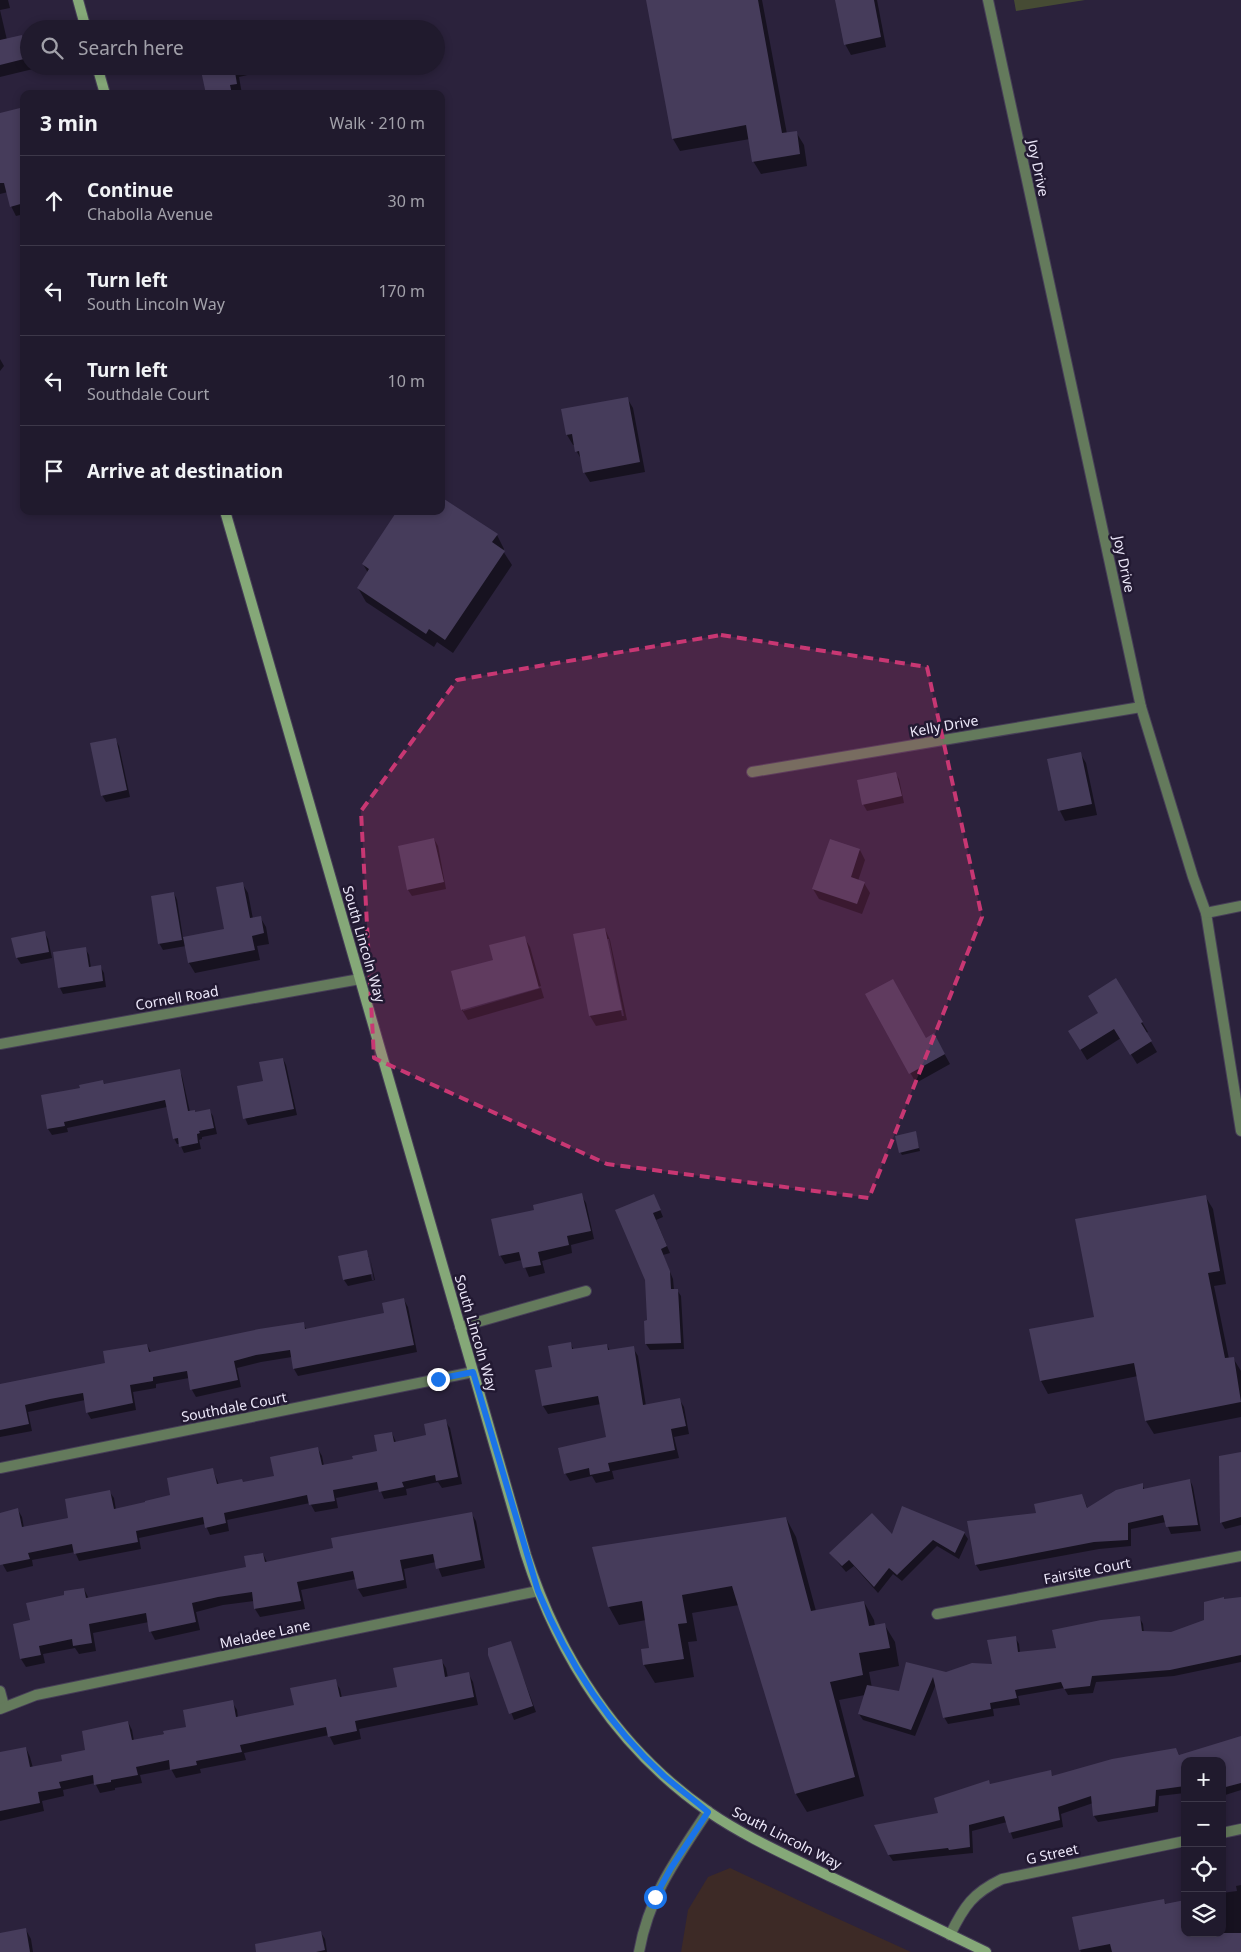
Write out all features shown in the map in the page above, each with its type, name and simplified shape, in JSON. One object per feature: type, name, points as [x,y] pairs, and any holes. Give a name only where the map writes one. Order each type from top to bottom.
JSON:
[{"type":"main road","points":[[78,0],[84,20]]},
{"type":"main road","points":[[100,75],[104,90]]},
{"type":"main road","name":"South Lincoln Way","points":[[226,515],[538,1591],[552,1624],[575,1668],[603,1709],[635,1747],[665,1776],[708,1812],[752,1838],[986,1952]]},
{"type":"street","name":"Joy Drive","points":[[988,0],[1141,707],[1193,877],[1206,913],[1241,1131]]},
{"type":"street","name":"Kelly Drive","points":[[752,772],[1141,707]]},
{"type":"street","points":[[1206,913],[1241,906]]},
{"type":"street","name":"Cornell Road","points":[[0,1044],[360,979]]},
{"type":"street","points":[[460,1327],[586,1291]]},
{"type":"street","name":"Southdale Court","points":[[0,1468],[473,1372]]},
{"type":"street","name":"Fairsite Court","points":[[937,1614],[1241,1556]]},
{"type":"street","name":"Meladee Lane","points":[[2,1708],[36,1695],[538,1591]]},
{"type":"street","points":[[0,1691],[2,1708]]},
{"type":"street","points":[[639,1952],[646,1922],[655,1897],[671,1868],[708,1812]]},
{"type":"street","points":[[1226,1832],[1241,1829]]},
{"type":"street","name":"G Street","points":[[950,1935],[969,1900],[985,1887],[1002,1879],[1181,1842]]},
{"type":"highlighted area","points":[[721,635],[927,667],[982,917],[869,1198],[607,1164],[374,1058],[361,811],[457,680]]},
{"type":"shaded area","points":[[730,1868],[911,1952],[681,1952],[688,1910],[708,1877]]},
{"type":"green space","points":[[1014,0],[1085,0],[1016,11]]},
{"type":"building","points":[[646,0],[758,0],[782,133],[797,131],[800,154],[752,162],[746,125],[672,139]]},
{"type":"building","points":[[835,0],[874,0],[881,37],[844,45]]},
{"type":"building","points":[[20,35],[20,60],[0,65],[0,40]]},
{"type":"building","points":[[202,75],[236,75],[237,84],[230,85],[231,90],[205,90]]},
{"type":"building","points":[[20,108],[20,204],[10,207],[4,183],[0,183],[0,113]]},
{"type":"building","points":[[628,397],[640,462],[583,473],[579,451],[575,452],[572,434],[566,435],[561,409]]},
{"type":"building","points":[[445,500],[498,534],[492,542],[505,551],[445,640],[429,629],[426,634],[357,588],[369,569],[362,564],[394,515],[445,515]]},
{"type":"building","points":[[116,738],[127,790],[101,796],[90,743]]},
{"type":"building","points":[[1081,752],[1092,804],[1058,811],[1047,759]]},
{"type":"building","points":[[896,772],[902,796],[862,805],[857,780]]},
{"type":"building","points":[[434,838],[444,882],[407,890],[398,846]]},
{"type":"building","points":[[830,839],[860,849],[851,877],[865,882],[857,904],[812,889]]},
{"type":"building","points":[[243,882],[250,918],[261,916],[264,933],[252,936],[255,950],[188,963],[183,937],[224,929],[216,887]]},
{"type":"building","points":[[174,892],[182,940],[158,944],[151,896]]},
{"type":"building","points":[[605,928],[622,1010],[589,1016],[573,934]]},
{"type":"building","points":[[45,931],[49,952],[16,958],[11,938]]},
{"type":"building","points":[[525,936],[539,988],[461,1010],[451,971],[493,960],[489,945]]},
{"type":"building","points":[[86,947],[89,967],[101,965],[103,981],[58,988],[53,952]]},
{"type":"building","points":[[1116,978],[1143,1022],[1141,1023],[1152,1041],[1130,1055],[1114,1029],[1080,1050],[1068,1031],[1098,1013],[1088,996]]},
{"type":"building","points":[[893,979],[926,1038],[934,1033],[945,1054],[909,1074],[865,994]]},
{"type":"building","points":[[283,1058],[294,1109],[243,1119],[237,1086],[263,1081],[259,1062]]},
{"type":"building","points":[[180,1069],[188,1111],[195,1110],[195,1112],[210,1109],[214,1128],[199,1131],[200,1133],[197,1134],[198,1143],[179,1147],[178,1138],[173,1139],[165,1100],[64,1122],[65,1126],[47,1129],[41,1095],[80,1088],[79,1085],[103,1080],[104,1084]]},
{"type":"building","points":[[916,1131],[919,1148],[899,1153],[895,1136]]},
{"type":"building","points":[[582,1193],[591,1231],[567,1236],[569,1245],[538,1252],[541,1265],[523,1268],[519,1252],[499,1256],[491,1219],[534,1210],[533,1205]]},
{"type":"building","points":[[654,1194],[661,1210],[653,1213],[667,1246],[661,1249],[670,1271],[671,1289],[678,1289],[681,1343],[645,1344],[644,1321],[647,1320],[645,1280],[615,1210]]},
{"type":"building","points":[[1206,1195],[1220,1271],[1208,1273],[1225,1358],[1234,1357],[1241,1402],[1145,1421],[1134,1363],[1040,1381],[1029,1329],[1094,1317],[1075,1219]]},
{"type":"building","points":[[367,1250],[372,1274],[343,1280],[338,1256]]},
{"type":"building","points":[[404,1298],[414,1345],[293,1369],[290,1350],[256,1355],[234,1361],[238,1380],[190,1390],[187,1371],[153,1377],[153,1381],[130,1385],[133,1403],[86,1413],[83,1393],[50,1399],[25,1405],[29,1424],[0,1430],[0,1384],[105,1363],[103,1351],[147,1344],[149,1352],[259,1329],[304,1322],[305,1329],[384,1313],[382,1303]]},
{"type":"building","points":[[571,1342],[572,1349],[607,1344],[608,1350],[634,1346],[643,1405],[680,1398],[686,1426],[671,1429],[675,1450],[608,1463],[610,1471],[590,1475],[589,1468],[564,1474],[558,1448],[606,1437],[598,1396],[542,1406],[535,1370],[552,1367],[548,1346]]},
{"type":"building","points":[[446,1419],[458,1477],[436,1481],[435,1475],[402,1482],[404,1487],[379,1492],[377,1482],[333,1490],[335,1501],[309,1505],[307,1495],[224,1513],[226,1523],[205,1528],[203,1517],[136,1531],[138,1542],[74,1554],[72,1544],[28,1553],[30,1559],[0,1565],[0,1513],[18,1508],[22,1527],[68,1518],[65,1499],[110,1490],[114,1509],[170,1495],[167,1478],[213,1468],[217,1484],[242,1479],[243,1482],[274,1476],[270,1457],[318,1447],[322,1465],[353,1459],[352,1456],[377,1451],[374,1435],[392,1432],[394,1442],[426,1435],[424,1424]]},
{"type":"building","points":[[1241,1452],[1241,1517],[1220,1523],[1219,1456]]},
{"type":"building","points":[[1190,1479],[1198,1525],[1166,1527],[1163,1515],[1128,1523],[1128,1540],[1094,1542],[975,1565],[967,1521],[1036,1513],[1034,1504],[1082,1494],[1087,1508],[1116,1490],[1143,1483],[1143,1489]]},
{"type":"building","points":[[902,1506],[965,1532],[955,1553],[933,1540],[897,1575],[889,1568],[874,1587],[849,1560],[842,1566],[829,1553],[872,1513],[892,1534]]},
{"type":"building","points":[[472,1512],[481,1560],[436,1569],[433,1554],[400,1560],[404,1580],[357,1589],[353,1571],[297,1582],[301,1601],[254,1609],[252,1592],[218,1597],[192,1603],[196,1622],[149,1632],[146,1613],[89,1624],[92,1643],[73,1646],[72,1639],[39,1646],[41,1655],[20,1659],[13,1624],[30,1620],[26,1603],[64,1595],[64,1591],[84,1588],[86,1598],[246,1567],[244,1556],[263,1553],[265,1562],[333,1548],[331,1538]]},
{"type":"building","points":[[786,1517],[811,1611],[864,1601],[869,1626],[885,1623],[890,1648],[859,1653],[863,1675],[830,1682],[855,1777],[795,1794],[732,1586],[682,1595],[687,1623],[678,1624],[684,1659],[643,1665],[641,1649],[649,1648],[642,1601],[608,1607],[592,1547]]},
{"type":"building","points":[[1224,1597],[1224,1599],[1241,1597],[1241,1655],[1170,1670],[1092,1676],[1090,1686],[1064,1689],[1061,1682],[1015,1690],[1017,1698],[990,1703],[991,1709],[943,1718],[933,1677],[911,1730],[858,1714],[867,1685],[899,1691],[906,1662],[946,1672],[972,1663],[992,1664],[987,1640],[1016,1636],[1018,1652],[1056,1648],[1052,1630],[1101,1620],[1140,1616],[1142,1631],[1171,1632],[1204,1620],[1204,1602]]},
{"type":"building","points":[[511,1641],[533,1706],[509,1714],[488,1655],[488,1648]]},
{"type":"building","points":[[442,1659],[445,1677],[469,1672],[474,1697],[355,1721],[357,1731],[328,1737],[326,1727],[240,1745],[242,1752],[196,1761],[197,1765],[170,1770],[169,1760],[136,1767],[138,1775],[111,1780],[111,1782],[94,1785],[93,1775],[59,1782],[61,1788],[38,1792],[40,1803],[0,1811],[0,1752],[26,1747],[30,1767],[62,1761],[61,1755],[85,1750],[82,1731],[128,1721],[132,1740],[164,1734],[163,1731],[186,1727],[183,1710],[233,1700],[236,1717],[294,1705],[290,1688],[336,1679],[340,1697],[397,1687],[393,1668]]},
{"type":"building","points":[[1241,1736],[1241,1783],[1226,1787],[1226,1757],[1181,1757],[1181,1787],[1156,1790],[1155,1806],[1093,1816],[1091,1796],[1058,1807],[1060,1820],[1009,1833],[1004,1816],[969,1825],[970,1847],[949,1850],[948,1848],[888,1855],[874,1825],[938,1813],[934,1798],[989,1780],[990,1784],[1051,1770],[1052,1776],[1112,1759],[1176,1748],[1179,1755]]},
{"type":"building","points":[[1164,1899],[1165,1904],[1181,1901],[1181,1937],[1226,1937],[1226,1933],[1241,1933],[1241,1952],[1112,1952],[1110,1944],[1079,1950],[1072,1917]]},
{"type":"building","points":[[26,1928],[30,1952],[0,1952],[0,1933]]},
{"type":"building","points":[[321,1931],[325,1950],[316,1952],[256,1952],[255,1944]]},
{"type":"route","points":[[438,1379],[473,1372],[538,1591],[552,1624],[575,1668],[603,1709],[635,1747],[665,1776],[708,1812],[671,1868],[655,1897]]}]
